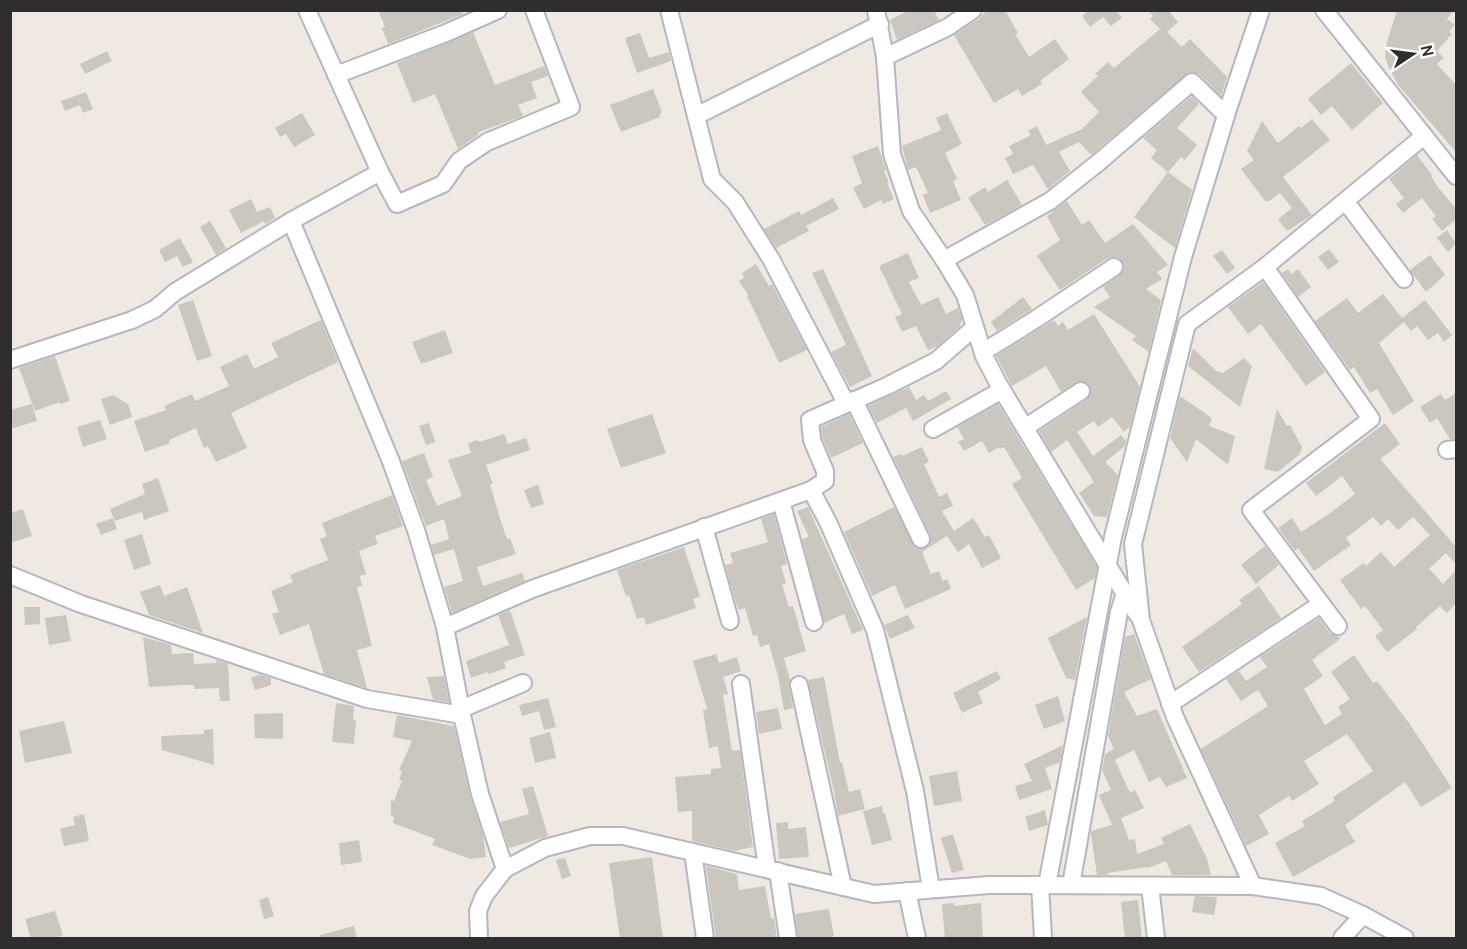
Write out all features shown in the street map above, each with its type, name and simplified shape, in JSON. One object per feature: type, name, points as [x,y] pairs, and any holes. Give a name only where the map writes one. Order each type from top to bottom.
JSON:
[{"type":"street","points":[[307,10],[397,204],[443,184],[459,161],[487,142],[571,107],[534,10]]},
{"type":"street","points":[[336,75],[446,33],[498,10]]},
{"type":"street","points":[[669,10],[712,179],[735,202],[771,259],[850,402],[921,539]]},
{"type":"street","points":[[885,57],[948,27],[973,10]]},
{"type":"street","points":[[1042,939],[1043,885],[1113,537],[1183,257],[1261,10]]},
{"type":"street","points":[[1324,10],[1456,176]]},
{"type":"street","points":[[696,116],[878,17],[885,57],[892,154],[911,211],[964,295],[983,352],[1002,390],[1141,620],[1170,704],[1253,886]]},
{"type":"street","points":[[944,260],[1050,201],[1192,82],[1226,115]]},
{"type":"street","points":[[1141,620],[1133,544],[1187,324],[1265,267],[1424,136]]},
{"type":"street","points":[[10,360],[132,320],[155,309],[175,292],[291,221],[380,171]]},
{"type":"street","points":[[1346,202],[1404,279]]},
{"type":"street","points":[[291,221],[390,459],[416,530],[445,627],[480,794],[505,869]]},
{"type":"street","points":[[983,352],[1114,267]]},
{"type":"street","points":[[1265,267],[1371,419],[1251,510],[1338,626]]},
{"type":"street","points":[[445,627],[532,589],[811,490],[825,481],[825,471],[812,440],[810,420],[936,361],[975,327]]},
{"type":"street","points":[[933,429],[1002,390]]},
{"type":"street","points":[[1026,427],[1081,392]]},
{"type":"street","points":[[811,490],[828,522],[875,630],[915,791],[931,889]]},
{"type":"street","points":[[781,501],[814,622]]},
{"type":"street","points":[[704,527],[730,621]]},
{"type":"street","points":[[11,574],[81,604],[367,699],[461,712],[523,683]]},
{"type":"street","points":[[1071,885],[1119,612],[1125,593]]},
{"type":"street","points":[[1170,704],[1321,604]]},
{"type":"street","points":[[741,684],[772,870],[788,939]]},
{"type":"street","points":[[799,685],[843,887]]},
{"type":"street","points":[[479,939],[478,911],[484,896],[505,869],[545,848],[590,836],[623,836],[874,894],[988,885],[1253,886],[1321,896],[1363,915],[1405,939]]},
{"type":"street","points":[[693,852],[705,939]]},
{"type":"street","points":[[1149,885],[1156,939]]},
{"type":"street","points":[[907,891],[916,939]]},
{"type":"street","points":[[1342,939],[1363,915]]},
{"type":"building","points":[[378,10],[461,10],[463,14],[388,44],[382,28],[385,27]]},
{"type":"building","points":[[909,10],[934,10],[939,20],[897,40],[890,20]]},
{"type":"building","points":[[987,10],[1005,10],[1018,33],[1015,34],[1029,57],[1055,39],[1069,59],[1040,81],[1042,84],[1022,96],[1018,89],[994,103],[954,35],[979,19]]},
{"type":"building","points":[[1089,10],[1116,10],[1122,18],[1111,26],[1103,17],[1090,27],[1082,16]]},
{"type":"building","points":[[1148,10],[1168,10],[1178,22],[1167,32],[1182,47],[1190,39],[1227,77],[1221,96],[1199,74],[1189,72],[1091,155],[1079,142],[1059,152],[1070,171],[1048,189],[1033,165],[1013,174],[1005,158],[1013,154],[1009,146],[1031,135],[1028,131],[1037,126],[1046,145],[1082,129],[1099,112],[1081,92],[1098,76],[1095,74],[1108,62],[1114,68],[1160,29],[1150,19],[1153,16]]},
{"type":"building","points":[[1397,10],[1454,10],[1447,19],[1455,25],[1449,32],[1452,34],[1437,51],[1444,58],[1437,64],[1456,85],[1456,152],[1398,85],[1385,58],[1386,45]]},
{"type":"building","points":[[473,32],[495,85],[544,66],[548,76],[531,82],[537,98],[518,105],[523,116],[479,132],[458,149],[435,94],[413,103],[397,63]]},
{"type":"building","points":[[640,33],[649,58],[669,52],[671,61],[637,73],[625,38]]},
{"type":"building","points":[[107,51],[112,61],[85,74],[80,64]]},
{"type":"building","points":[[1351,63],[1383,103],[1352,130],[1332,106],[1321,115],[1308,99]]},
{"type":"building","points":[[653,89],[662,112],[660,117],[621,132],[610,105]]},
{"type":"building","points":[[86,92],[93,109],[83,113],[80,105],[65,111],[61,101]]},
{"type":"building","points":[[1192,96],[1199,104],[1177,128],[1197,145],[1185,160],[1181,157],[1168,172],[1151,158],[1157,150],[1143,138]]},
{"type":"building","points":[[302,113],[315,135],[294,147],[286,134],[280,137],[275,128]]},
{"type":"building","points":[[947,113],[962,144],[945,153],[957,179],[953,181],[961,200],[930,213],[923,195],[928,193],[916,167],[908,170],[902,146],[941,130],[936,118]]},
{"type":"building","points":[[1312,119],[1330,140],[1283,177],[1312,215],[1287,231],[1278,219],[1292,208],[1280,193],[1269,201],[1265,201],[1241,169],[1254,160],[1247,151],[1262,121],[1278,143]]},
{"type":"building","points":[[878,146],[889,182],[887,183],[894,199],[883,204],[881,200],[864,209],[853,188],[862,183],[852,156]]},
{"type":"building","points":[[1417,155],[1437,186],[1456,209],[1456,219],[1442,231],[1432,219],[1436,216],[1422,198],[1403,213],[1396,204],[1404,198],[1389,179]]},
{"type":"building","points":[[1168,172],[1192,190],[1175,248],[1134,217]]},
{"type":"building","points":[[1007,180],[1022,205],[985,225],[968,198],[985,187],[988,192]]},
{"type":"building","points":[[833,198],[839,209],[806,226],[809,231],[776,248],[764,229],[799,211],[801,215]]},
{"type":"building","points":[[251,199],[257,212],[270,207],[275,218],[241,233],[229,210]]},
{"type":"building","points":[[1067,201],[1082,225],[1089,220],[1105,243],[1133,224],[1168,265],[1157,272],[1162,279],[1146,289],[1161,300],[1149,352],[1132,340],[1136,336],[1094,307],[1110,297],[1103,287],[1123,272],[1124,266],[1119,258],[1108,258],[1060,290],[1037,256],[1060,240],[1047,216]]},
{"type":"building","points":[[210,221],[226,248],[216,255],[200,227]]},
{"type":"building","points":[[1447,230],[1456,243],[1448,252],[1437,238]]},
{"type":"building","points":[[180,238],[193,262],[183,267],[177,256],[165,262],[159,250]]},
{"type":"building","points":[[1329,249],[1339,262],[1328,270],[1318,257]]},
{"type":"building","points":[[1222,250],[1235,268],[1227,274],[1213,256]]},
{"type":"building","points":[[908,253],[919,278],[909,282],[921,305],[938,297],[946,314],[958,308],[962,319],[960,326],[938,346],[928,350],[916,326],[902,332],[895,317],[902,314],[879,266]]},
{"type":"building","points":[[1430,255],[1445,275],[1426,292],[1410,270]]},
{"type":"building","points":[[756,264],[769,286],[772,284],[807,350],[779,363],[748,295],[739,281],[744,278],[742,273]]},
{"type":"building","points":[[823,269],[872,376],[850,387],[831,352],[846,345],[812,273]]},
{"type":"building","points":[[1288,269],[1292,274],[1298,269],[1311,287],[1298,297],[1282,273]]},
{"type":"building","points":[[1263,282],[1325,372],[1306,386],[1261,324],[1248,334],[1228,307]]},
{"type":"building","points":[[1383,294],[1402,318],[1425,300],[1452,335],[1444,342],[1438,333],[1428,340],[1417,326],[1411,331],[1404,322],[1379,343],[1414,401],[1393,415],[1377,389],[1370,393],[1354,367],[1350,370],[1315,321],[1347,298],[1358,313]]},
{"type":"building","points":[[1023,297],[1032,309],[997,331],[991,322]]},
{"type":"building","points":[[193,300],[212,356],[197,361],[178,305]]},
{"type":"building","points":[[1094,314],[1140,387],[1130,427],[1124,432],[1112,417],[1098,427],[1094,421],[1077,432],[1093,456],[1121,435],[1126,441],[1125,446],[1105,462],[1118,475],[1107,517],[1094,516],[1079,493],[1094,482],[1067,440],[1051,452],[1039,431],[1087,399],[1091,391],[1089,385],[1080,381],[1061,392],[1046,366],[1012,386],[996,356],[1054,320],[1058,326],[1063,322],[1068,330]]},
{"type":"building","points":[[321,320],[338,362],[231,413],[247,448],[216,462],[208,446],[204,448],[196,428],[169,440],[170,443],[145,452],[134,421],[166,410],[164,406],[192,394],[195,401],[229,386],[220,367],[247,354],[254,369],[278,357],[271,343]]},
{"type":"building","points":[[445,330],[453,353],[421,364],[412,342]]},
{"type":"building","points":[[1193,348],[1216,371],[1223,373],[1244,358],[1252,366],[1240,407],[1188,366]]},
{"type":"building","points":[[55,356],[70,401],[35,411],[19,368]]},
{"type":"building","points":[[909,387],[916,400],[924,395],[928,401],[946,391],[951,399],[913,421],[906,408],[877,423],[868,406]]},
{"type":"building","points":[[1456,393],[1456,439],[1450,439],[1437,418],[1430,423],[1420,407],[1441,394],[1445,400]]},
{"type":"building","points":[[113,395],[128,404],[132,417],[110,425],[101,399]]},
{"type":"building","points":[[1180,396],[1212,418],[1209,426],[1235,436],[1228,465],[1196,439],[1187,462],[1170,438]]},
{"type":"building","points":[[32,404],[37,421],[10,429],[10,410]]},
{"type":"building","points":[[998,404],[1097,567],[1095,578],[1076,590],[1012,484],[1022,478],[1004,447],[1000,449],[999,447],[989,453],[982,441],[964,451],[958,442],[964,439],[957,427]]},
{"type":"building","points":[[1277,409],[1287,426],[1290,425],[1302,447],[1300,454],[1278,472],[1264,469]]},
{"type":"building","points":[[652,414],[666,453],[621,468],[607,429]]},
{"type":"building","points":[[849,414],[863,443],[831,458],[822,437],[821,427]]},
{"type":"building","points":[[100,420],[107,439],[83,447],[77,427]]},
{"type":"building","points":[[429,423],[435,442],[426,445],[419,426]]},
{"type":"building","points":[[1385,423],[1400,444],[1380,459],[1456,547],[1456,564],[1446,553],[1429,569],[1443,584],[1456,570],[1456,603],[1447,613],[1440,606],[1416,627],[1417,629],[1387,652],[1375,636],[1383,630],[1365,606],[1361,609],[1340,580],[1364,563],[1366,566],[1381,552],[1394,567],[1430,535],[1413,517],[1398,530],[1388,519],[1381,526],[1373,517],[1346,538],[1351,545],[1314,571],[1298,548],[1295,551],[1278,528],[1292,518],[1301,532],[1355,494],[1342,476],[1316,496],[1306,483]]},
{"type":"building","points":[[504,434],[508,444],[526,438],[530,450],[486,465],[493,484],[490,484],[500,519],[507,539],[510,538],[516,554],[477,567],[483,586],[522,573],[525,581],[452,613],[444,587],[463,581],[454,549],[434,555],[431,545],[449,539],[444,519],[426,526],[402,461],[424,453],[433,477],[426,480],[437,506],[462,496],[448,460],[471,453],[468,443]]},
{"type":"building","points":[[922,447],[929,462],[924,464],[939,497],[947,493],[953,506],[942,511],[954,531],[973,518],[985,537],[989,535],[1001,558],[982,568],[969,544],[958,552],[947,536],[922,552],[931,574],[939,571],[943,581],[947,579],[951,589],[905,609],[895,585],[872,596],[844,532],[894,507],[915,547],[921,549],[929,545],[930,534],[893,457],[901,454],[902,456]]},
{"type":"building","points":[[158,478],[169,511],[144,520],[142,512],[115,521],[110,509],[145,494],[142,484]]},
{"type":"building","points":[[538,485],[544,504],[531,508],[524,490]]},
{"type":"building","points":[[392,495],[403,526],[375,536],[378,544],[359,551],[366,574],[360,576],[362,586],[357,587],[372,646],[357,650],[367,688],[324,674],[309,624],[280,635],[272,614],[279,612],[271,591],[293,582],[290,575],[328,560],[320,539],[327,536],[322,523]]},
{"type":"building","points":[[808,507],[863,630],[852,634],[844,614],[824,623],[802,539],[809,537],[797,511]]},
{"type":"building","points":[[23,509],[32,536],[10,543],[10,513]]},
{"type":"building","points":[[774,514],[787,564],[781,566],[786,583],[782,585],[789,607],[793,606],[806,651],[784,658],[790,680],[793,708],[784,710],[769,644],[760,647],[757,635],[753,636],[745,608],[739,610],[736,603],[725,565],[733,563],[730,553],[768,542],[761,519]]},
{"type":"building","points":[[113,518],[117,529],[101,535],[96,524]]},
{"type":"building","points":[[142,534],[151,564],[134,570],[124,540]]},
{"type":"building","points":[[1265,546],[1279,565],[1256,584],[1241,565]]},
{"type":"building","points":[[684,547],[700,597],[693,599],[696,608],[646,625],[644,617],[637,619],[617,570]]},
{"type":"building","points":[[160,585],[164,596],[187,587],[203,633],[149,615],[140,592]]},
{"type":"building","points":[[1259,586],[1281,618],[1199,672],[1182,647],[1242,604],[1239,600]]},
{"type":"building","points":[[24,607],[40,607],[40,624],[25,625]]},
{"type":"building","points":[[510,610],[525,655],[504,662],[506,668],[471,678],[466,661],[509,645],[498,615]]},
{"type":"building","points":[[66,615],[71,641],[49,645],[45,618]]},
{"type":"building","points":[[908,615],[915,628],[890,639],[884,625]]},
{"type":"building","points":[[1087,617],[1075,680],[1066,678],[1048,638]]},
{"type":"building","points":[[1319,618],[1330,633],[1341,638],[1312,660],[1323,676],[1304,689],[1325,725],[1342,714],[1338,707],[1350,699],[1331,672],[1354,655],[1373,683],[1377,681],[1409,723],[1452,788],[1421,807],[1405,782],[1345,825],[1355,842],[1293,877],[1275,843],[1305,826],[1302,821],[1335,801],[1333,797],[1373,771],[1347,734],[1304,761],[1319,784],[1292,801],[1289,796],[1259,815],[1269,834],[1246,846],[1201,749],[1268,706],[1258,690],[1241,701],[1226,679],[1239,671],[1246,681],[1267,667],[1260,657]]},
{"type":"building","points":[[1134,634],[1151,679],[1124,692],[1137,716],[1157,709],[1187,778],[1166,787],[1160,777],[1149,782],[1134,750],[1115,760],[1130,793],[1135,790],[1144,808],[1121,818],[1129,840],[1135,839],[1137,854],[1164,844],[1161,838],[1190,824],[1207,859],[1211,875],[1172,875],[1166,861],[1148,868],[1097,875],[1091,831],[1112,825],[1099,795],[1111,790],[1102,770],[1105,754],[1114,749],[1108,736],[1125,637]]},
{"type":"building","points":[[143,637],[171,645],[172,654],[193,653],[194,664],[216,663],[216,660],[228,664],[230,701],[220,701],[219,688],[194,689],[194,685],[149,687]]},
{"type":"building","points":[[716,654],[719,663],[737,657],[741,671],[723,677],[728,694],[723,695],[732,751],[740,750],[753,847],[734,851],[692,841],[692,811],[678,812],[675,777],[711,774],[711,769],[721,768],[718,746],[709,748],[703,710],[707,709],[693,661]]},
{"type":"building","points":[[997,671],[1001,679],[978,692],[983,703],[962,713],[953,693]]},
{"type":"building","points":[[257,674],[271,678],[271,685],[255,690],[251,678]]},
{"type":"building","points":[[444,676],[449,702],[433,700],[427,677]]},
{"type":"building","points":[[824,677],[840,763],[842,762],[849,792],[860,789],[865,809],[838,816],[808,680]]},
{"type":"building","points":[[1058,696],[1065,721],[1044,729],[1035,705]]},
{"type":"building","points":[[548,698],[556,727],[544,730],[539,711],[522,716],[519,705]]},
{"type":"building","points":[[336,703],[354,706],[353,720],[356,720],[354,744],[332,742]]},
{"type":"building","points":[[778,708],[782,729],[759,734],[756,712]]},
{"type":"building","points":[[283,713],[283,739],[255,738],[254,714]]},
{"type":"building","points":[[397,715],[454,726],[470,796],[483,835],[486,857],[470,859],[432,845],[435,839],[393,823],[391,800],[394,801],[402,781],[399,780],[402,771],[399,770],[412,741],[393,737]]},
{"type":"building","points":[[64,721],[72,753],[25,763],[19,731]]},
{"type":"building","points":[[213,729],[214,765],[162,750],[161,736],[204,734],[204,730]]},
{"type":"building","points":[[550,732],[556,758],[535,763],[529,738]]},
{"type":"building","points":[[1063,745],[1060,762],[1045,768],[1052,789],[1019,800],[1015,786],[1032,781],[1024,764]]},
{"type":"building","points":[[957,771],[962,801],[934,806],[929,776]]},
{"type":"building","points":[[533,786],[548,836],[509,848],[500,822],[529,814],[522,789]]},
{"type":"building","points":[[882,806],[892,840],[872,845],[863,811]]},
{"type":"building","points":[[1045,810],[1048,825],[1029,831],[1025,817]]},
{"type":"building","points":[[84,814],[89,841],[64,846],[60,829],[75,825],[73,817]]},
{"type":"building","points":[[788,822],[788,829],[806,827],[809,857],[779,859],[776,823]]},
{"type":"building","points":[[953,834],[964,870],[952,873],[941,838]]},
{"type":"building","points":[[359,840],[362,862],[341,865],[339,843]]},
{"type":"building","points":[[652,857],[663,939],[620,939],[609,863]]},
{"type":"building","points":[[565,858],[571,876],[562,879],[556,860]]},
{"type":"building","points":[[706,866],[737,874],[739,890],[765,886],[777,939],[716,939]]},
{"type":"building","points":[[1195,896],[1217,897],[1214,915],[1192,912]]},
{"type":"building","points":[[268,897],[274,916],[264,919],[259,900]]},
{"type":"building","points":[[1138,900],[1142,939],[1125,939],[1121,902]]},
{"type":"building","points":[[954,903],[954,906],[981,903],[983,939],[945,939],[942,904]]},
{"type":"building","points":[[829,909],[834,936],[798,939],[795,914]]},
{"type":"building","points":[[55,911],[63,935],[50,939],[31,939],[25,919]]},
{"type":"building","points":[[354,926],[357,939],[320,939],[320,935]]}]
